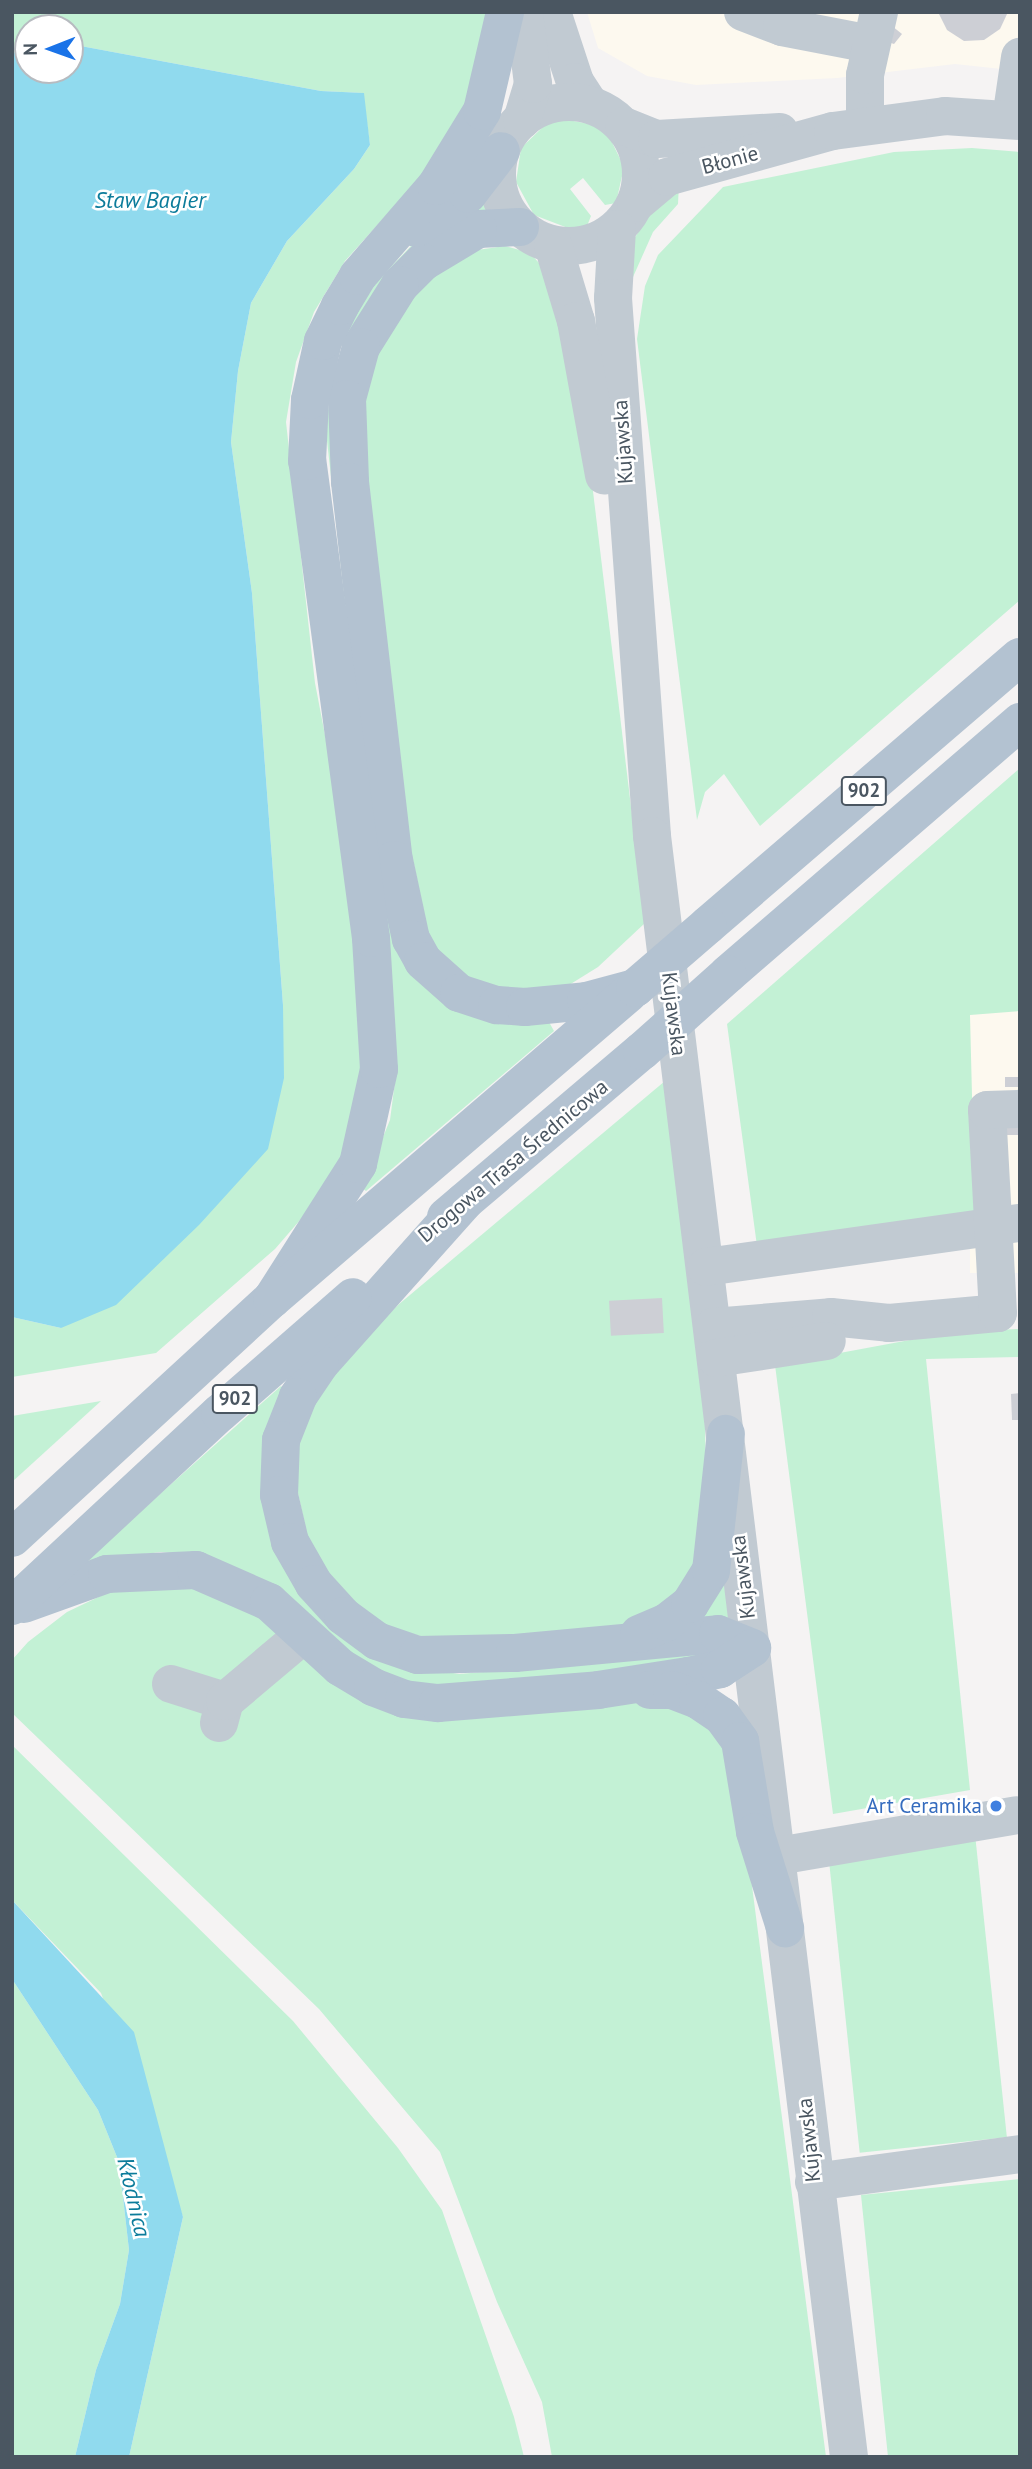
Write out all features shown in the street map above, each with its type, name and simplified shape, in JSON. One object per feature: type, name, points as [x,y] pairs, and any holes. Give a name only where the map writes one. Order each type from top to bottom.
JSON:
[{"type":"main road","points":[[272,1299],[358,1164],[379,1069],[371,938],[307,461],[310,400],[323,341],[358,276],[436,186],[464,144],[492,78],[505,12]]},
{"type":"main road","points":[[358,276],[416,228],[468,194],[501,151]]},
{"type":"main road","points":[[520,227],[478,229],[424,262],[400,285],[362,347],[347,399],[350,482],[394,860],[411,939],[424,961],[459,993],[497,1005],[525,1007],[586,1001],[635,988]]},
{"type":"main road","name":"902","points":[[12,1538],[272,1299],[1020,657]]},
{"type":"main road","name":"Drogowa Trasa Średnicowa","points":[[12,1607],[220,1413],[1020,722]]},
{"type":"main road","points":[[465,1201],[320,1364],[298,1397],[281,1440],[279,1495],[290,1542],[314,1584],[343,1616],[387,1644],[418,1655],[465,1656],[718,1634],[752,1648]]},
{"type":"main road","points":[[597,1646],[667,1622],[690,1604],[711,1571],[726,1434]]},
{"type":"main road","points":[[12,1607],[107,1574],[196,1570],[269,1602],[340,1667],[404,1699],[474,1702],[598,1690],[720,1669],[752,1648]]},
{"type":"main road","points":[[598,1690],[672,1690],[698,1700],[722,1716],[740,1741],[755,1832],[785,1928]]},
{"type":"street","points":[[524,12],[533,84],[522,120],[501,151],[497,177],[501,197],[520,227],[554,245],[586,244],[626,216],[640,160],[624,127],[590,105],[575,82],[552,12]]},
{"type":"street","points":[[743,12],[782,27],[874,28],[849,128]]},
{"type":"street","points":[[1016,120],[1020,57]]},
{"type":"street","points":[[522,120],[548,105],[590,105]]},
{"type":"street","name":"Błonie","points":[[624,127],[657,139],[849,128],[970,115],[1016,120]]},
{"type":"street","name":"Błonie","points":[[626,216],[667,177],[849,128]]},
{"type":"street","name":"Kujawska","points":[[626,216],[613,298],[639,696],[652,836],[849,2457]]},
{"type":"street","name":"Kujawska","points":[[554,245],[576,321],[639,696]]},
{"type":"street","points":[[715,1343],[831,1317],[889,1322],[1009,1313],[1008,1224],[987,1110],[1020,1109]]},
{"type":"street","points":[[706,1267],[1008,1224]]},
{"type":"street","points":[[171,1684],[222,1712],[303,1635]]},
{"type":"street","points":[[778,1856],[1017,1815]]},
{"type":"street","points":[[814,2182],[1020,2154]]},
{"type":"shaded area","points":[[587,12],[1020,12],[1020,71],[955,64],[837,78],[696,85],[647,76],[598,48]]},
{"type":"shaded area","points":[[970,1011],[1020,1011],[1020,1273],[970,1273]]},
{"type":"green space","points":[[12,12],[492,12],[492,35],[451,143],[345,261],[314,312],[296,362],[286,422],[315,683],[339,808],[366,1035],[350,1145],[326,1190],[275,1249],[156,1353],[12,1377],[12,1317],[61,1328],[283,1005],[252,593],[231,442],[238,371],[251,303],[287,241],[354,169],[370,145],[363,93],[321,91],[84,47],[84,14],[14,14],[12,56]]},
{"type":"green space","points":[[562,119],[596,125],[609,136],[624,167],[616,203],[605,205],[583,178],[570,189],[591,216],[587,226],[568,228],[534,215],[516,182],[521,148],[545,125]]},
{"type":"green space","points":[[972,148],[1020,152],[1020,600],[760,826],[724,774],[705,792],[697,820],[637,339],[645,286],[658,255],[723,187],[894,152]]},
{"type":"green space","points":[[679,184],[678,204],[653,232],[629,286],[625,252],[662,197]]},
{"type":"green space","points":[[488,201],[491,211],[342,368],[404,960],[549,1022],[554,1031],[366,1191],[362,1188],[390,1120],[397,1066],[325,423],[351,319],[380,278],[412,245]]},
{"type":"green space","points":[[505,246],[530,253],[549,274],[585,425],[645,923],[598,967],[569,985],[533,996],[464,978],[431,947],[401,802],[359,412],[368,368],[417,287],[477,250]]},
{"type":"green space","points":[[1020,768],[1020,1011],[970,1015],[975,1216],[757,1246],[727,1024]]},
{"type":"green space","points":[[665,1081],[704,1389],[707,1506],[688,1586],[637,1624],[464,1647],[381,1626],[349,1604],[312,1557],[292,1466],[306,1413],[337,1365],[398,1305]]},
{"type":"green space","points":[[1020,1329],[1020,1357],[926,1359],[970,1790],[833,1814],[775,1365],[953,1332]]},
{"type":"green space","points":[[281,1386],[285,1390],[268,1523],[404,1665],[459,1674],[737,1651],[506,1686],[414,1684],[374,1668],[194,1555],[161,1552],[85,1561]]},
{"type":"green space","points":[[101,1401],[12,1482],[12,1416]]},
{"type":"green space","points":[[726,1573],[732,1623],[694,1620]]},
{"type":"green space","points":[[176,1581],[257,1611],[369,1699],[660,1698],[686,1703],[734,1747],[826,2457],[552,2457],[542,2402],[497,2302],[440,2152],[319,2009],[12,1713],[12,1660],[28,1642],[67,1612],[111,1591]]},
{"type":"green space","points":[[12,1745],[293,2021],[398,2148],[442,2210],[514,2417],[524,2457],[129,2457],[183,2217],[101,1993],[12,1900]]},
{"type":"green space","points":[[975,1834],[1007,2137],[860,2153],[828,1849]]},
{"type":"green space","points":[[12,1979],[98,2110],[119,2162],[129,2250],[120,2304],[96,2370],[75,2457],[12,2457]]},
{"type":"green space","points":[[1020,2179],[1020,2457],[888,2457],[861,2195]]},
{"type":"water","name":"Staw Bagier","points":[[84,47],[321,91],[364,93],[370,145],[354,169],[287,241],[251,303],[238,371],[231,442],[252,593],[283,1005],[284,1078],[268,1149],[199,1225],[116,1305],[61,1328],[12,1317],[14,53],[14,84],[84,84]]},
{"type":"water","name":"Kłodnica","points":[[12,1900],[134,2032],[183,2217],[129,2457],[75,2457],[96,2370],[120,2304],[129,2250],[119,2162],[98,2110],[12,1979]]},
{"type":"building","points":[[938,12],[1008,12],[1000,29],[984,40],[964,41],[947,30]]},
{"type":"building","points":[[892,26],[902,34],[894,44],[888,42]]},
{"type":"building","points":[[1005,1077],[1020,1077],[1020,1087],[1005,1087]]},
{"type":"building","points":[[1006,1125],[1020,1125],[1020,1135],[1006,1135]]},
{"type":"building","points":[[662,1298],[664,1333],[611,1336],[609,1301]]},
{"type":"building","points":[[1020,1393],[1020,1420],[1012,1420],[1011,1394]]},
{"type":"place","name":"Art Ceramika","points":[[996,1806]]}]
